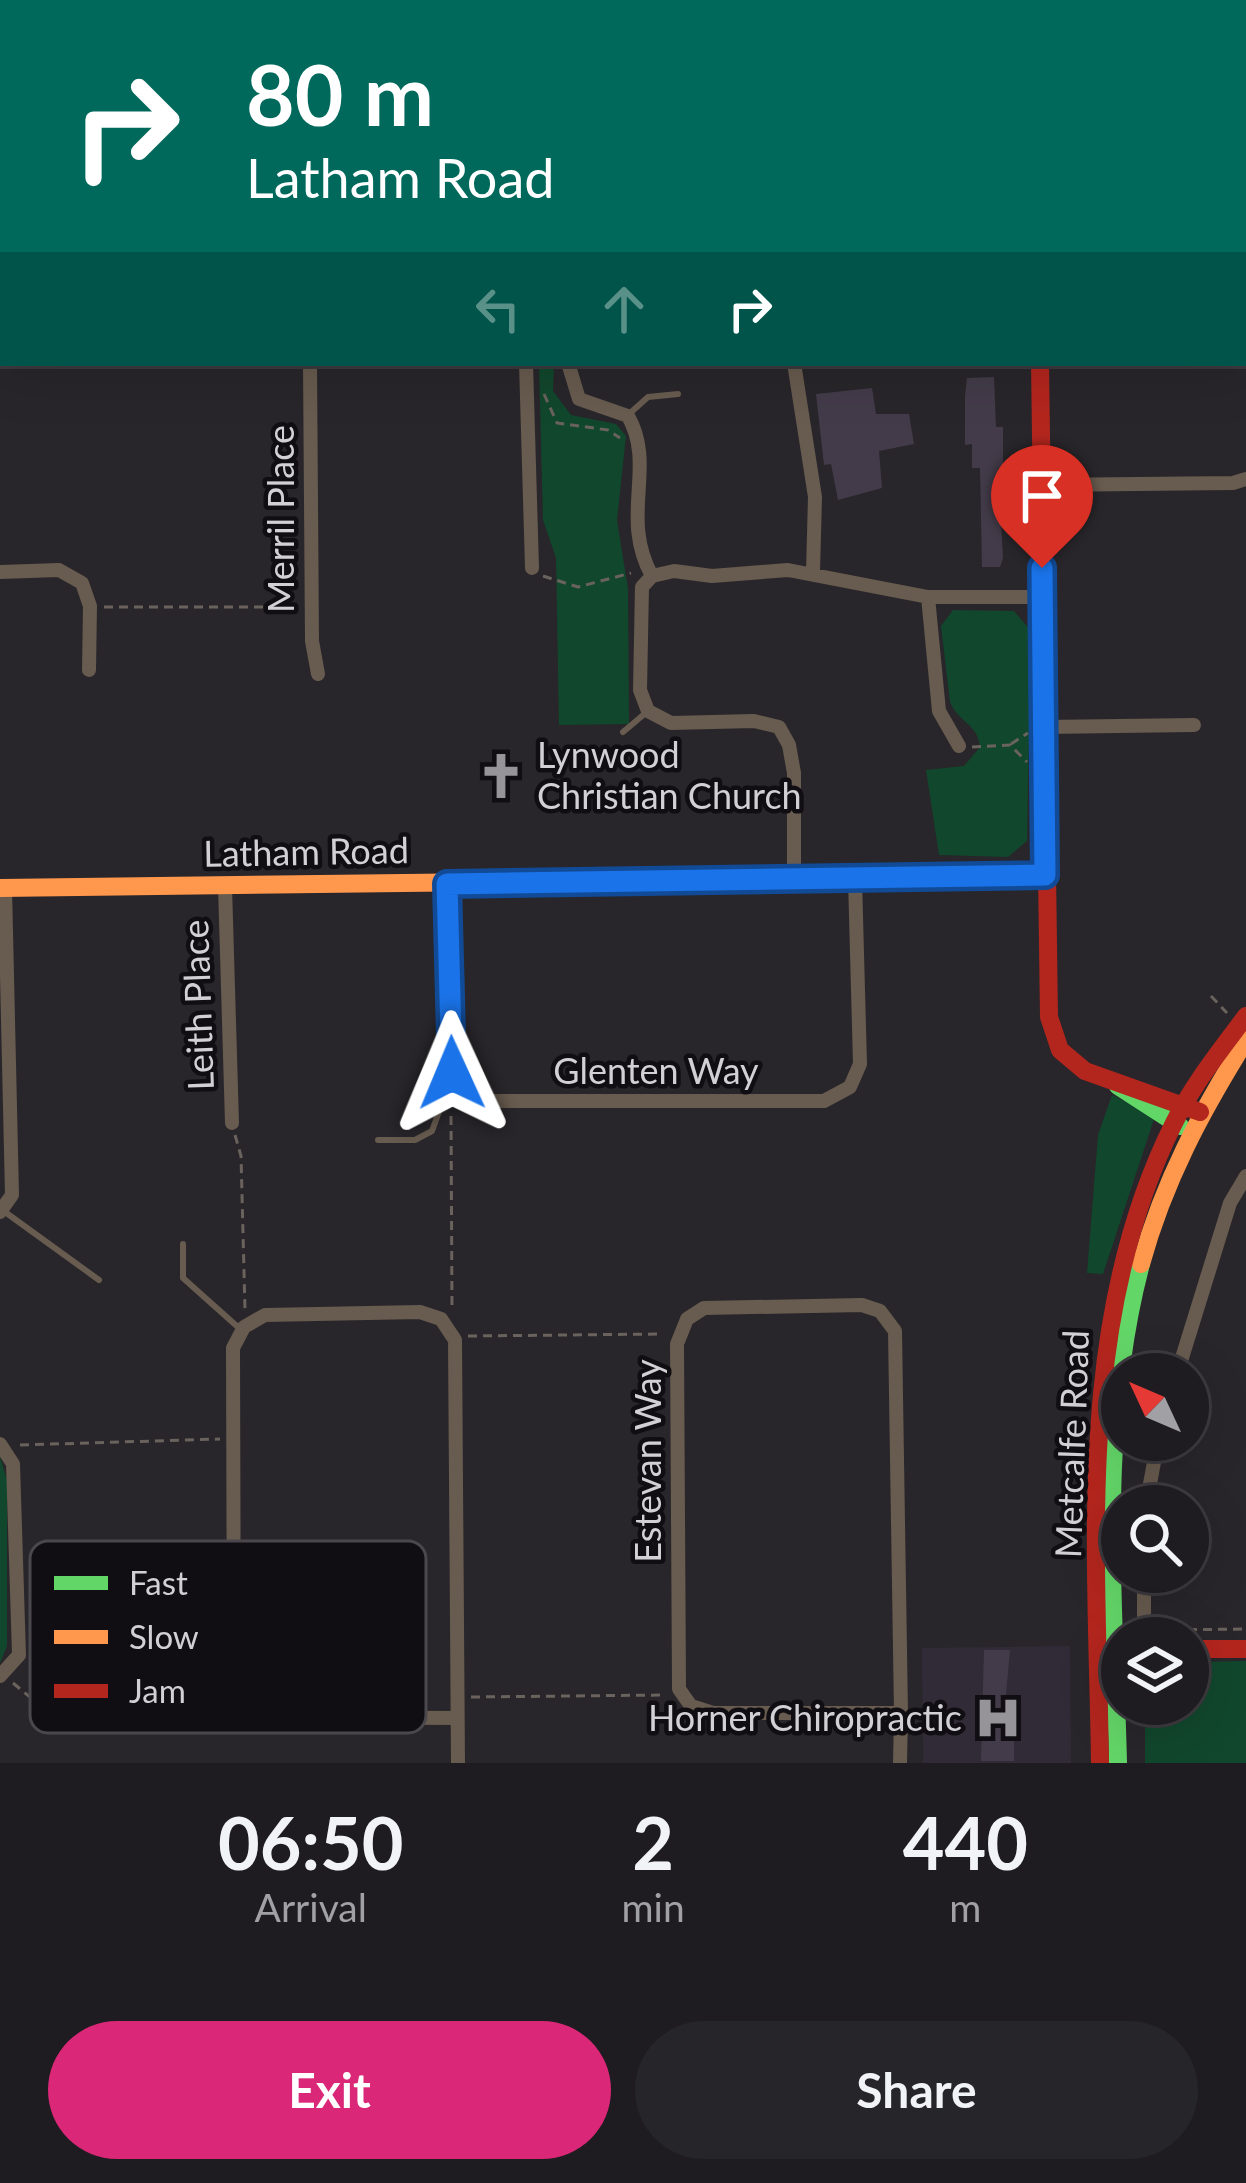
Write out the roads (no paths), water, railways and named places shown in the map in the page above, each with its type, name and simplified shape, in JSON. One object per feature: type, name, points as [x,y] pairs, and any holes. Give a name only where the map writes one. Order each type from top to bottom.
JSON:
[{"type":"street","name":"Merril Place","points":[[310,366],[312,608],[318,674]]},
{"type":"street","points":[[569,366],[579,399],[628,416],[638,434],[634,520],[638,549],[652,577]]},
{"type":"street","points":[[794,366],[814,497],[813,572]]},
{"type":"street","points":[[1040,366],[1049,1016],[1060,1050],[1085,1071],[1187,1118]]},
{"type":"street","points":[[528,367],[532,568]]},
{"type":"street","points":[[1041,485],[1233,483],[1246,478]]},
{"type":"street","points":[[0,572],[59,570],[82,583],[90,607],[89,670]]},
{"type":"street","points":[[794,880],[794,773],[789,745],[779,727],[754,721],[671,723],[648,711],[640,690],[642,587],[652,577],[674,571],[712,576],[813,572],[928,597],[1042,597]]},
{"type":"street","points":[[928,597],[939,711],[958,746]]},
{"type":"street","points":[[1043,727],[1194,725]]},
{"type":"street","name":"Latham Road","points":[[2,888],[1045,875]]},
{"type":"street","name":"Glenten Way","points":[[460,1090],[479,1101],[824,1101],[850,1087],[860,1064],[855,879]]},
{"type":"street","points":[[447,884],[452,1073],[460,1090]]},
{"type":"street","name":"Leith Place","points":[[225,886],[232,1123]]},
{"type":"street","points":[[1,1211],[12,1196],[5,1101],[2,888]]},
{"type":"street","name":"Metcalfe Road","points":[[1111,1617],[1099,1394],[1108,1322],[1124,1252],[1187,1118],[1246,1016]]},
{"type":"street","name":"Metcalfe Road","points":[[1187,1118],[1246,1040]]},
{"type":"street","points":[[1184,1353],[1230,1203],[1246,1176]]},
{"type":"street","name":"Estevan Way","points":[[900,1763],[901,1713],[896,1331],[880,1311],[862,1305],[704,1309],[687,1319],[679,1334],[680,1691],[691,1706],[713,1713],[901,1713]]},
{"type":"street","points":[[235,1541],[233,1348],[247,1326],[265,1315],[420,1312],[441,1319],[455,1340],[458,1763]]},
{"type":"street","points":[[2,1674],[19,1655],[13,1464],[4,1448]]},
{"type":"street","points":[[1209,1649],[1246,1649]]},
{"type":"street","points":[[426,1718],[457,1718]]},
{"type":"street","name":"Metcalfe Road","points":[[1100,1763],[1104,1725]]},
{"type":"street","name":"Metcalfe Road","points":[[1116,1725],[1118,1763]]},
{"type":"lane","points":[[628,416],[648,397],[678,394]]},
{"type":"lane","points":[[623,732],[648,711]]},
{"type":"lane","points":[[378,1140],[416,1140],[432,1131],[441,1106],[460,1090]]},
{"type":"lane","points":[[1,1211],[99,1280]]},
{"type":"lane","points":[[183,1244],[183,1278],[247,1326]]},
{"type":"place","name":"Lynwood Christian Church","points":[[501,776]]},
{"type":"place","name":"Horner Chiropractic","points":[[998,1718]]}]
